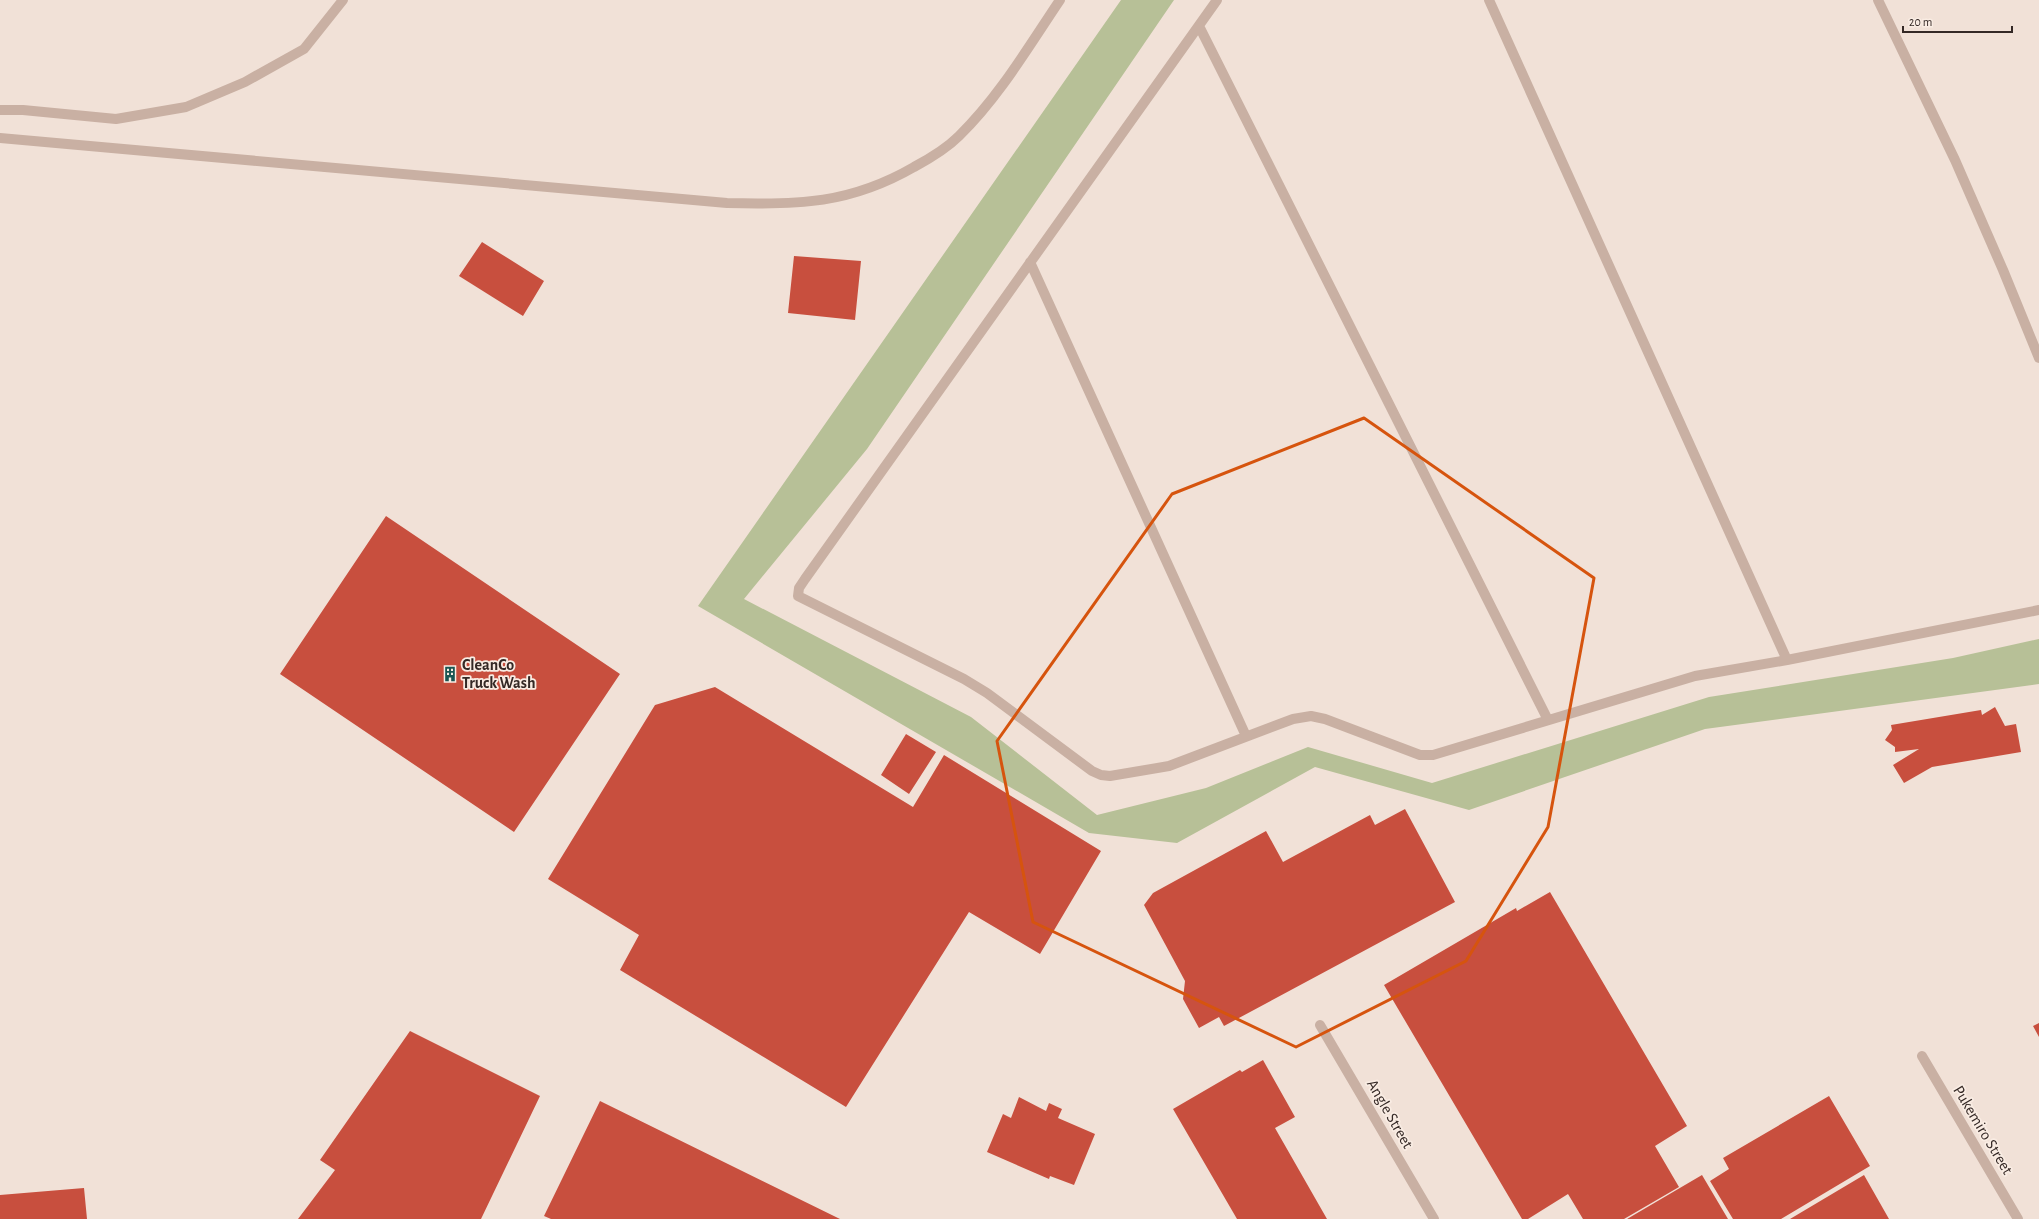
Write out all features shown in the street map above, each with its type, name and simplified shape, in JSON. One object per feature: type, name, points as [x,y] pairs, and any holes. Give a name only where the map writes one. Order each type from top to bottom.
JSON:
[{"type":"street","points":[[0,110],[23,110],[116,119],[186,107],[245,82],[304,49],[343,0]]},
{"type":"street","points":[[0,138],[727,203],[802,203],[830,200],[868,189],[896,177],[929,159],[959,137],[996,93],[1060,0]]},
{"type":"street","points":[[1217,0],[802,583],[799,588],[798,596],[964,679],[987,693],[1062,749],[1101,775],[1137,772],[1169,766],[1294,718],[1311,716],[1325,719],[1420,755],[1433,755],[1695,676],[1786,660],[2039,610]]},
{"type":"street","points":[[1489,0],[1786,660]]},
{"type":"street","points":[[1878,0],[1955,160],[2003,270],[2039,358]]},
{"type":"street","points":[[1199,26],[1548,720]]},
{"type":"street","points":[[1030,262],[1246,736]]},
{"type":"street","name":"Angle Street","points":[[1320,1025],[1434,1219]]},
{"type":"street","name":"Pukemiro Street","points":[[1922,1056],[2018,1219]]},
{"type":"highlighted area","points":[[1364,418],[1594,578],[1548,827],[1466,961],[1296,1047],[1033,922],[997,741],[1172,494]]},
{"type":"green space","points":[[1121,0],[1174,0],[867,449],[744,599],[971,717],[1097,815],[1206,788],[1308,747],[1432,783],[1709,697],[1953,658],[2039,639],[2039,684],[1705,729],[1469,810],[1315,767],[1177,843],[1089,833],[698,606]]},
{"type":"building","points":[[482,242],[544,281],[523,316],[459,276]]},
{"type":"building","points":[[794,256],[861,261],[855,320],[788,313]]},
{"type":"building","name":"CleanCo Truck Wash","points":[[386,516],[620,674],[514,832],[280,674]]},
{"type":"building","points":[[715,687],[913,807],[944,755],[1101,851],[1040,954],[969,912],[846,1107],[620,970],[639,935],[548,879],[655,705]]},
{"type":"building","points":[[1995,707],[2005,726],[2016,724],[2021,752],[1932,767],[1904,783],[1893,765],[1919,749],[1895,752],[1895,747],[1885,740],[1892,730],[1891,725],[1981,710],[1982,715]]},
{"type":"building","points":[[906,734],[936,752],[909,794],[881,775]]},
{"type":"building","points":[[1405,809],[1455,902],[1224,1026],[1219,1017],[1199,1028],[1183,999],[1185,981],[1144,905],[1153,893],[1266,831],[1283,862],[1370,815],[1375,825]]},
{"type":"building","points":[[1550,892],[1687,1126],[1655,1146],[1679,1187],[1624,1219],[1583,1219],[1568,1194],[1528,1219],[1522,1219],[1384,985],[1516,908],[1517,911]]},
{"type":"building","points":[[2039,1023],[2039,1037],[2033,1026]]},
{"type":"building","points":[[410,1031],[540,1096],[481,1219],[298,1219],[335,1170],[320,1160]]},
{"type":"building","points":[[1263,1060],[1295,1117],[1275,1128],[1327,1219],[1237,1219],[1173,1109],[1240,1070],[1242,1072]]},
{"type":"building","points":[[1829,1096],[1870,1166],[1781,1219],[1733,1219],[1710,1181],[1729,1169],[1723,1158]]},
{"type":"building","points":[[1019,1097],[1046,1111],[1049,1103],[1062,1109],[1058,1118],[1095,1134],[1074,1185],[1050,1176],[1049,1179],[987,1152],[1003,1114],[1011,1118]]},
{"type":"building","points":[[600,1101],[840,1219],[551,1219],[544,1216]]},
{"type":"building","points":[[1702,1175],[1728,1219],[1627,1219]]},
{"type":"building","points":[[1864,1175],[1889,1219],[1790,1219]]},
{"type":"building","points":[[84,1188],[87,1219],[0,1219],[0,1195]]},
{"type":"place","name":"CleanCo Truck Wash","points":[[450,674]]}]
